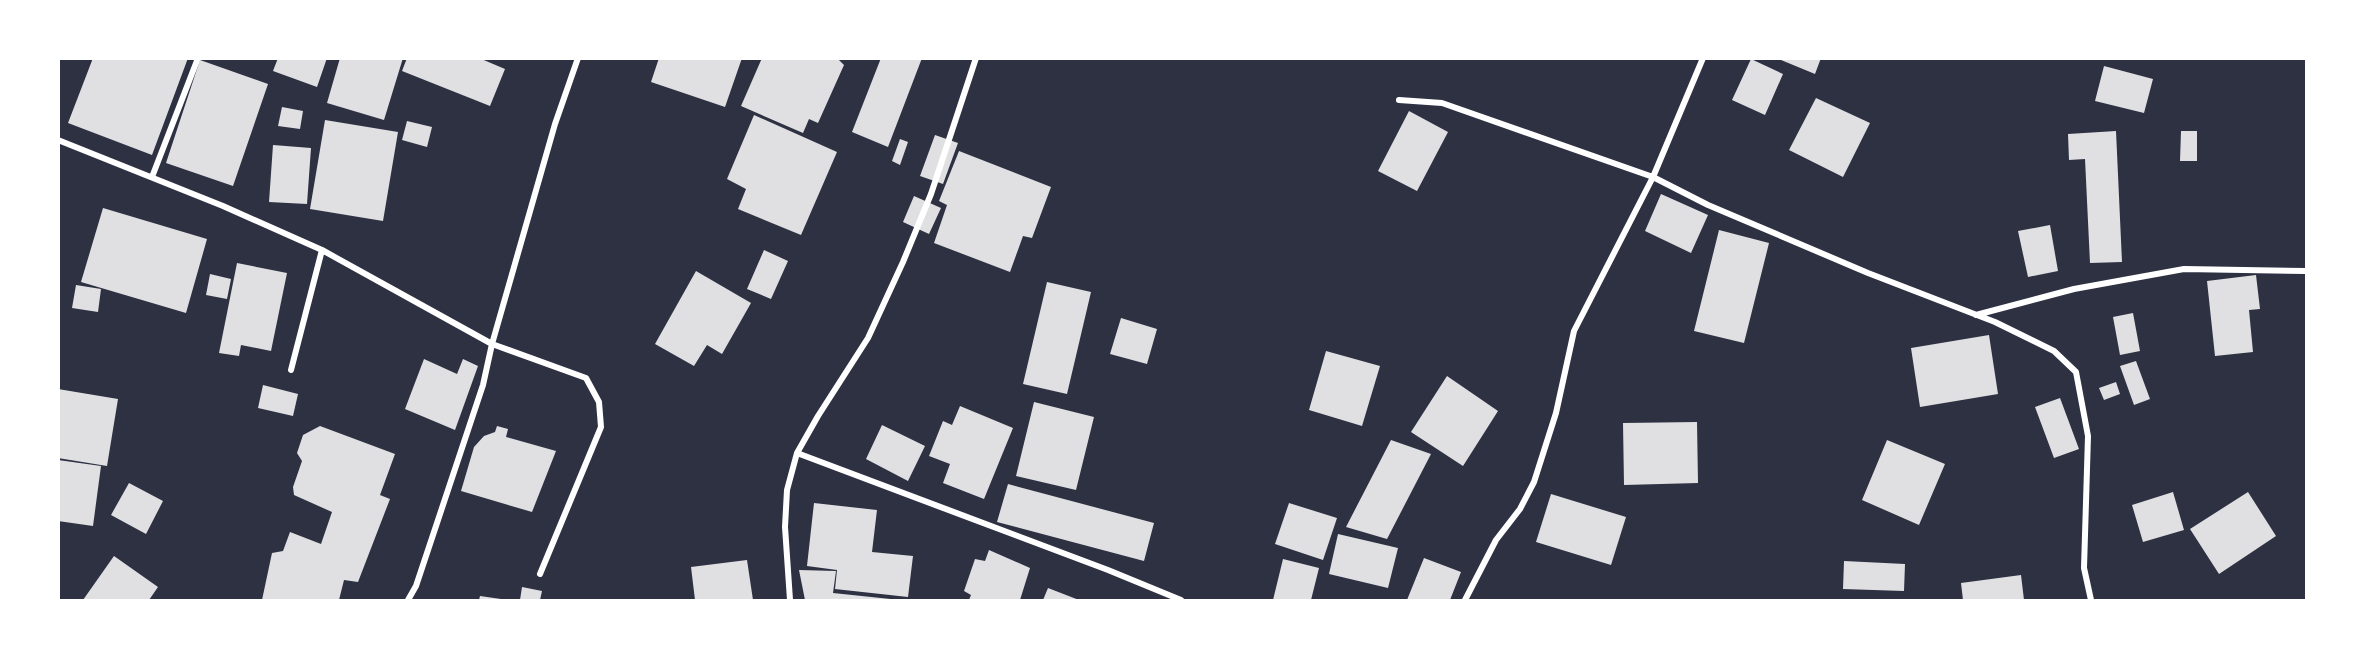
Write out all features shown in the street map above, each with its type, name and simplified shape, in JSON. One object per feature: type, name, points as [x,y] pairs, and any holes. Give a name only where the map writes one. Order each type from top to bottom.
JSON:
[{"type":"street","points":[[152,177],[198,58]]},
{"type":"street","points":[[408,600],[416,586],[483,385],[492,344],[555,124],[578,58]]},
{"type":"street","points":[[790,600],[785,526],[787,490],[797,453],[868,338],[903,262],[932,194],[976,58]]},
{"type":"street","points":[[1465,600],[1496,540],[1520,509],[1534,482],[1556,413],[1574,331],[1653,177],[1703,58]]},
{"type":"street","points":[[1399,100],[1442,103],[1653,177],[1708,205],[1868,273],[1976,315],[2054,351],[2076,372],[2088,436],[2084,568],[2091,600]]},
{"type":"street","points":[[58,140],[223,206],[322,250],[492,344],[586,378],[599,402],[601,427],[540,573]]},
{"type":"street","points":[[291,370],[322,250]]},
{"type":"street","points":[[1976,315],[2074,289],[2184,269],[2307,271]]},
{"type":"street","points":[[797,453],[1108,570],[1180,600]]},
{"type":"building","points":[[93,58],[188,58],[152,155],[68,123]]},
{"type":"building","points":[[278,58],[327,58],[317,87],[273,71]]},
{"type":"building","points":[[340,58],[403,58],[384,120],[327,103]]},
{"type":"building","points":[[407,58],[479,58],[505,69],[490,106],[402,71]]},
{"type":"building","points":[[659,58],[742,58],[725,107],[651,82]]},
{"type":"building","points":[[762,58],[837,58],[844,65],[818,123],[809,119],[803,133],[741,106]]},
{"type":"building","points":[[881,58],[922,58],[888,147],[852,132]]},
{"type":"building","points":[[1776,58],[1821,58],[1815,74]]},
{"type":"building","points":[[1751,59],[1783,74],[1765,115],[1732,100]]},
{"type":"building","points":[[200,60],[268,84],[233,186],[166,163]]},
{"type":"building","points":[[2104,66],[2153,79],[2144,113],[2095,101]]},
{"type":"building","points":[[1816,98],[1870,123],[1843,177],[1789,150]]},
{"type":"building","points":[[282,107],[303,111],[300,129],[278,126]]},
{"type":"building","points":[[1409,111],[1448,132],[1417,191],[1378,171]]},
{"type":"building","points":[[754,115],[837,152],[801,235],[738,209],[746,189],[727,179]]},
{"type":"building","points":[[325,120],[398,132],[383,221],[310,209]]},
{"type":"building","points":[[407,121],[432,127],[427,147],[402,140]]},
{"type":"building","points":[[2116,131],[2122,262],[2090,263],[2085,159],[2069,160],[2068,134]]},
{"type":"building","points":[[2181,131],[2197,131],[2197,161],[2180,161]]},
{"type":"building","points":[[935,135],[958,143],[943,184],[920,176]]},
{"type":"building","points":[[900,139],[908,142],[900,165],[892,161]]},
{"type":"building","points":[[273,145],[311,148],[307,204],[269,202]]},
{"type":"building","points":[[959,151],[1051,187],[1032,238],[1023,236],[1010,272],[934,243],[947,205],[939,201]]},
{"type":"building","points":[[1661,194],[1708,215],[1691,253],[1645,231]]},
{"type":"building","points":[[914,196],[941,208],[929,234],[903,222]]},
{"type":"building","points":[[103,208],[207,239],[186,313],[81,282]]},
{"type":"building","points":[[2050,225],[2058,271],[2028,277],[2018,231]]},
{"type":"building","points":[[1719,230],[1769,243],[1744,343],[1694,331]]},
{"type":"building","points":[[764,250],[788,261],[771,299],[747,289]]},
{"type":"building","points":[[237,263],[287,273],[271,351],[241,345],[239,356],[219,353]]},
{"type":"building","points":[[696,271],[751,303],[722,354],[707,345],[694,366],[655,344]]},
{"type":"building","points":[[210,274],[231,279],[227,299],[206,295]]},
{"type":"building","points":[[2256,275],[2260,309],[2249,310],[2253,352],[2215,356],[2207,281]]},
{"type":"building","points":[[1047,282],[1091,292],[1067,394],[1023,384]]},
{"type":"building","points":[[76,285],[101,289],[98,312],[72,308]]},
{"type":"building","points":[[2133,313],[2140,351],[2120,355],[2113,317]]},
{"type":"building","points":[[1121,318],[1157,329],[1147,364],[1110,354]]},
{"type":"building","points":[[1989,335],[1998,394],[1920,407],[1911,348]]},
{"type":"building","points":[[1326,351],[1380,366],[1362,426],[1309,410]]},
{"type":"building","points":[[424,359],[457,374],[463,359],[478,366],[455,430],[405,409]]},
{"type":"building","points":[[2136,361],[2150,399],[2134,405],[2120,366]]},
{"type":"building","points":[[1447,376],[1498,411],[1463,466],[1411,432]]},
{"type":"building","points":[[2116,382],[2120,394],[2104,400],[2099,388]]},
{"type":"building","points":[[263,385],[298,394],[293,416],[258,408]]},
{"type":"building","points":[[58,389],[118,399],[107,466],[58,458]]},
{"type":"building","points":[[2060,398],[2079,449],[2054,458],[2035,407]]},
{"type":"building","points":[[1034,402],[1094,417],[1076,490],[1016,476]]},
{"type":"building","points":[[960,406],[1013,428],[984,499],[943,483],[950,464],[929,456],[943,421],[952,425]]},
{"type":"building","points":[[1697,422],[1698,483],[1624,485],[1623,423]]},
{"type":"building","points":[[882,425],[925,446],[908,481],[866,459]]},
{"type":"building","points":[[320,426],[395,454],[380,495],[390,499],[358,582],[344,580],[339,600],[262,600],[272,553],[283,551],[290,532],[321,544],[332,512],[294,495],[293,487],[302,461],[297,453],[303,435]]},
{"type":"building","points":[[497,426],[508,429],[506,437],[556,451],[532,512],[461,491],[474,447],[484,436],[495,432]]},
{"type":"building","points":[[1391,440],[1431,454],[1387,539],[1346,527]]},
{"type":"building","points":[[1887,440],[1945,464],[1919,525],[1862,500]]},
{"type":"building","points":[[58,460],[101,466],[93,526],[58,521]]},
{"type":"building","points":[[129,483],[163,501],[146,534],[111,515]]},
{"type":"building","points":[[1008,484],[1154,523],[1144,561],[997,522]]},
{"type":"building","points":[[2173,492],[2184,530],[2143,542],[2132,505]]},
{"type":"building","points":[[2248,492],[2276,536],[2219,574],[2190,529]]},
{"type":"building","points":[[1551,494],[1626,517],[1611,565],[1536,542]]},
{"type":"building","points":[[814,503],[877,510],[872,552],[913,556],[908,597],[835,589],[837,570],[807,566]]},
{"type":"building","points":[[1289,503],[1337,518],[1323,560],[1275,544]]},
{"type":"building","points":[[1338,534],[1398,548],[1388,588],[1329,574]]},
{"type":"building","points":[[989,550],[1030,568],[1020,600],[969,600],[971,595],[964,591],[975,559],[985,561]]},
{"type":"building","points":[[114,556],[158,587],[149,600],[83,600]]},
{"type":"building","points":[[1424,558],[1461,572],[1450,600],[1407,600]]},
{"type":"building","points":[[1283,559],[1319,568],[1311,600],[1273,600]]},
{"type":"building","points":[[747,560],[753,600],[695,600],[691,567]]},
{"type":"building","points":[[1844,561],[1905,564],[1904,591],[1843,589]]},
{"type":"building","points":[[799,570],[836,571],[833,593],[900,600],[805,600]]},
{"type":"building","points":[[2021,575],[2024,600],[1963,600],[1961,583]]},
{"type":"building","points":[[522,587],[542,591],[540,600],[520,600]]},
{"type":"building","points":[[1048,588],[1079,600],[1043,600]]},
{"type":"building","points":[[480,596],[501,599],[501,600],[479,600]]}]
